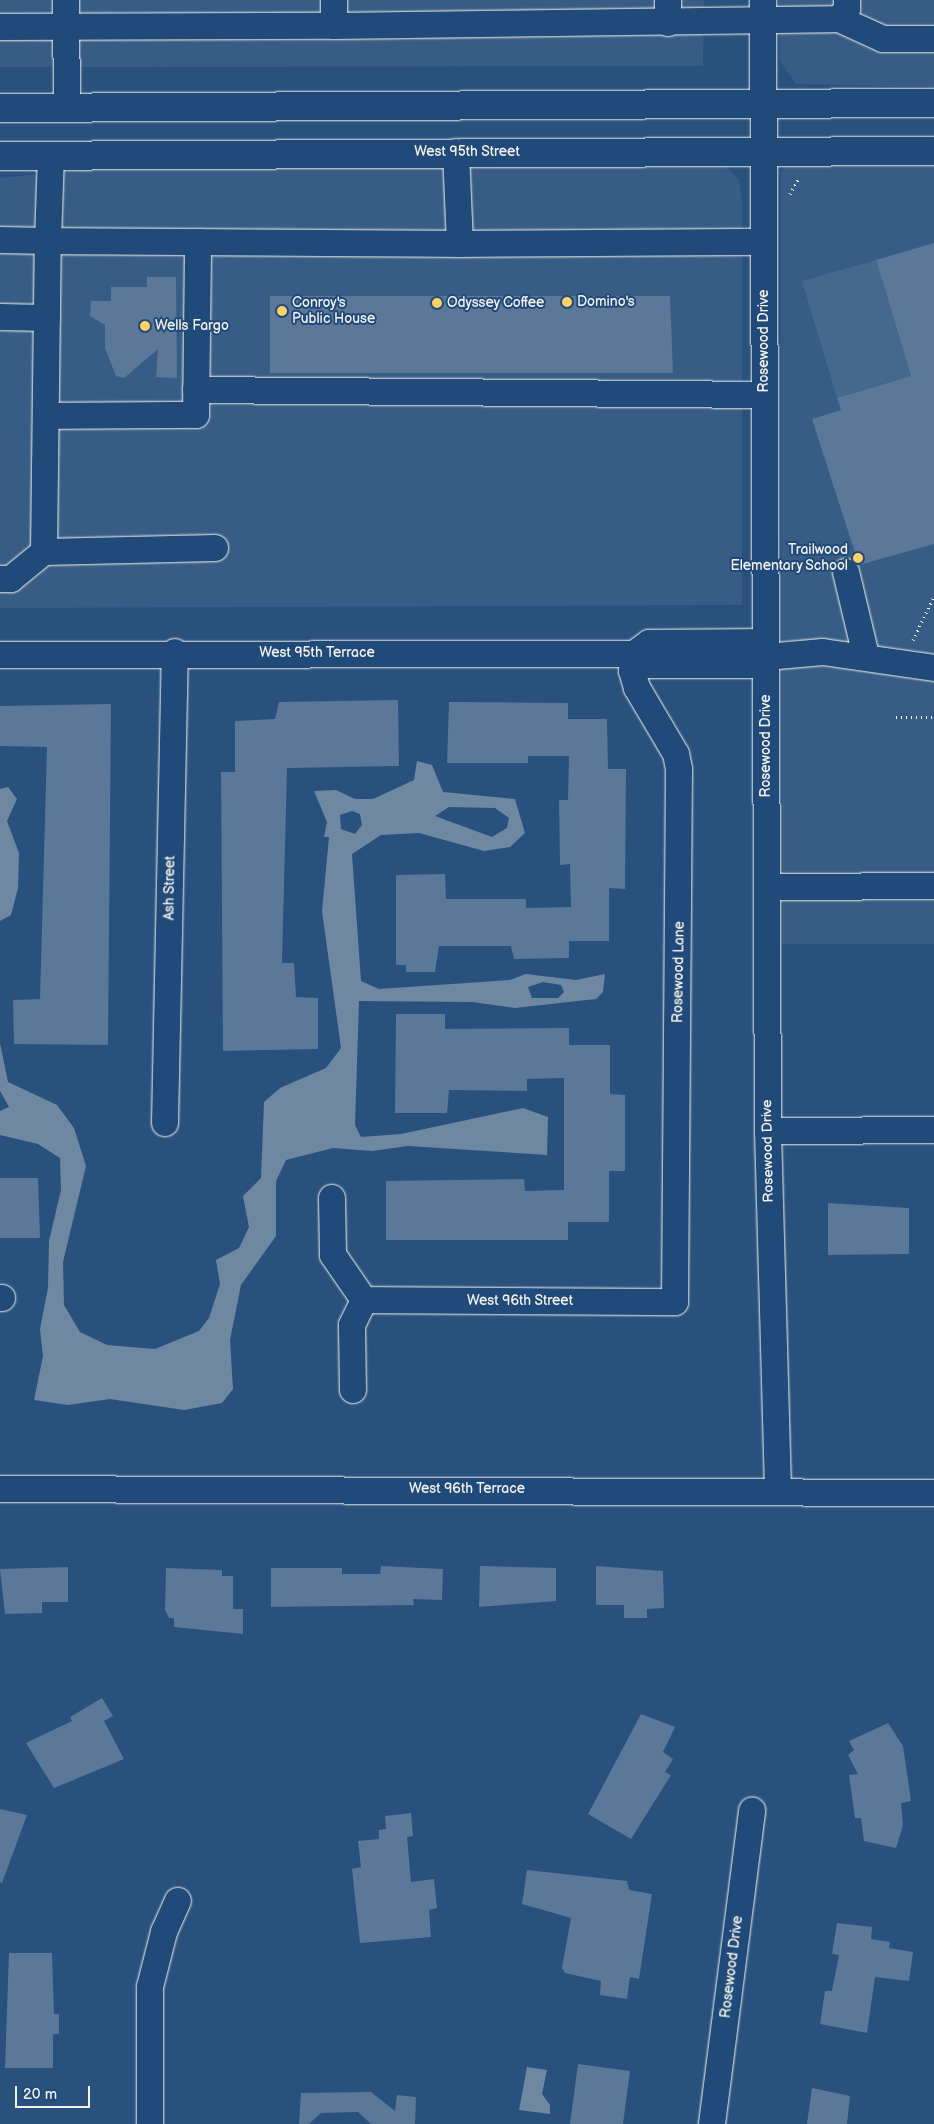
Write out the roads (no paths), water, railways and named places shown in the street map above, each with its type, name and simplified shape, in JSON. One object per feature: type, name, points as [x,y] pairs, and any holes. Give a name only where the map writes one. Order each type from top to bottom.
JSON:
[{"type":"main road","points":[[0,108],[934,102]]},
{"type":"main road","name":"West 95th Street","points":[[0,156],[763,150],[934,151]]},
{"type":"street","points":[[66,0],[67,107]]},
{"type":"street","points":[[334,0],[334,26]]},
{"type":"street","name":"Rosewood Drive","points":[[763,9],[768,1131],[778,1491]]},
{"type":"street","points":[[0,27],[334,26],[668,12],[845,9],[883,39],[934,39]]},
{"type":"street","points":[[456,152],[460,244]]},
{"type":"street","points":[[44,552],[51,155]]},
{"type":"street","points":[[0,240],[460,244],[764,242]]},
{"type":"street","points":[[46,416],[196,415],[198,242]]},
{"type":"street","points":[[0,317],[47,318]]},
{"type":"street","points":[[196,390],[765,395]]},
{"type":"street","points":[[0,579],[11,579],[44,552],[215,548]]},
{"type":"street","points":[[846,572],[866,656]]},
{"type":"street","name":"West 95th Terrace","points":[[0,655],[175,652],[634,654],[649,643],[766,655],[794,652],[866,656],[934,668]]},
{"type":"street","name":"Ash Street","points":[[165,1123],[175,652]]},
{"type":"street","name":"Rosewood Lane","points":[[634,654],[632,672],[637,688],[672,748],[679,769],[675,1302]]},
{"type":"street","points":[[766,887],[934,886]]},
{"type":"street","points":[[768,1131],[934,1130]]},
{"type":"street","points":[[332,1198],[333,1255],[364,1300],[352,1325],[353,1390]]},
{"type":"street","name":"West 96th Street","points":[[364,1300],[675,1302]]},
{"type":"street","name":"West 96th Terrace","points":[[0,1489],[934,1493]]},
{"type":"street","name":"Rosewood Drive","points":[[712,2124],[752,1811]]},
{"type":"street","points":[[150,2124],[150,1987],[164,1932],[178,1901]]},
{"type":"place","name":"Domino's","points":[[567,302]]},
{"type":"place","name":"Odyssey Coffee","points":[[437,303]]},
{"type":"place","name":"Conroy's Public House","points":[[282,311]]},
{"type":"place","name":"Wells Fargo","points":[[145,326]]},
{"type":"place","name":"Trailwood Elementary School","points":[[858,558]]}]
